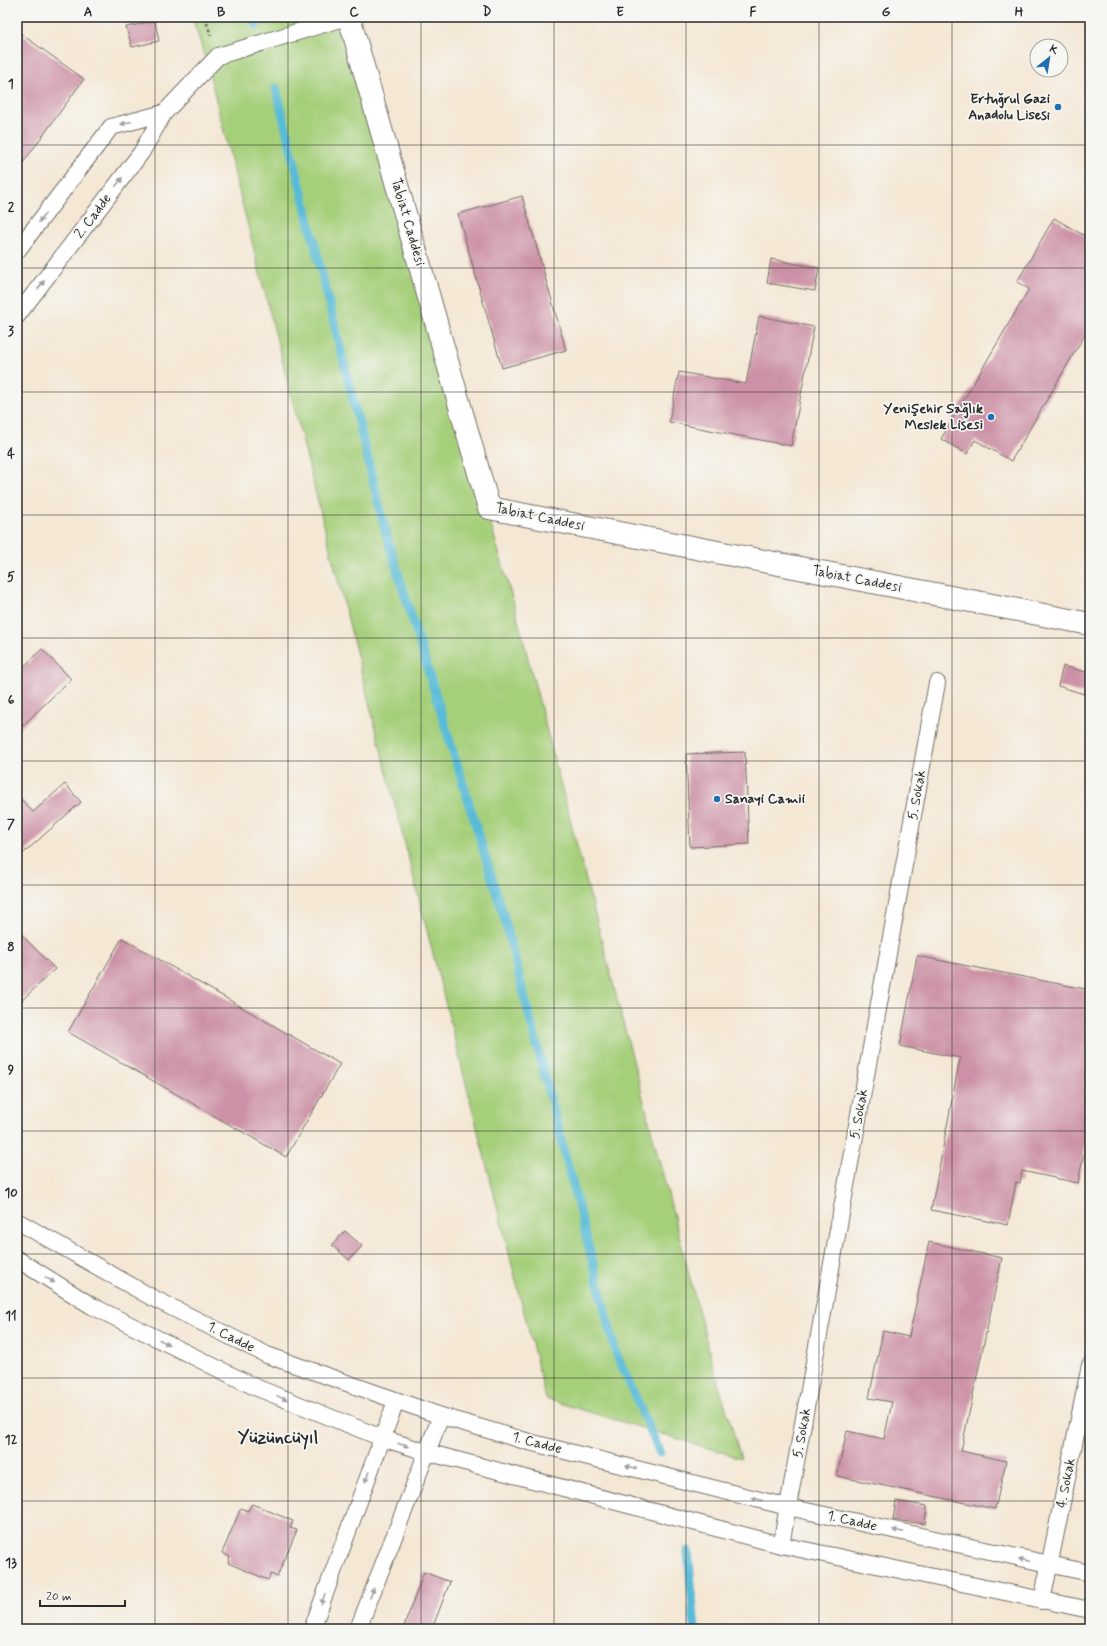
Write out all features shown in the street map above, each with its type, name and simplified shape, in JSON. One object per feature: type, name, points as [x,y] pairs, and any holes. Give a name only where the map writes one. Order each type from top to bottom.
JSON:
[{"type":"street","name":"Tabiat Caddesi","points":[[348,17],[489,508],[1090,624]]},
{"type":"lane","name":"2. Cadde","points":[[17,316],[141,153],[164,113],[218,56],[348,17]]},
{"type":"lane","points":[[17,251],[111,127],[164,113]]},
{"type":"lane","name":"5. Sokak","points":[[781,1545],[937,683]]},
{"type":"lane","name":"1. Cadde","points":[[17,1221],[151,1297],[267,1355],[441,1416],[529,1442],[788,1507],[1090,1573]]},
{"type":"lane","points":[[17,1260],[92,1306],[255,1387],[382,1438],[426,1452],[781,1545],[1090,1610]]},
{"type":"lane","name":"4. Sokak","points":[[1042,1601],[1090,1365]]},
{"type":"lane","points":[[312,1629],[396,1401]]},
{"type":"lane","points":[[358,1629],[441,1416]]},
{"type":"green space","points":[[192,17],[343,17],[513,601],[713,1366],[741,1458],[546,1399],[205,57]]},
{"type":"building","points":[[155,21],[159,41],[132,47],[126,27]]},
{"type":"building","points":[[17,31],[84,79],[17,171]]},
{"type":"building","points":[[522,196],[566,350],[502,368],[458,214]]},
{"type":"building","points":[[1054,218],[1090,239],[1090,326],[1011,461],[975,440],[967,454],[941,439],[1029,289],[1017,282]]},
{"type":"building","points":[[771,259],[819,268],[815,291],[767,283]]},
{"type":"building","points":[[759,316],[814,327],[791,446],[669,422],[679,372],[746,384]]},
{"type":"building","points":[[42,649],[71,679],[17,731],[17,673]]},
{"type":"building","points":[[1063,666],[1090,673],[1084,694],[1058,686]]},
{"type":"building","name":"Sanayi Camii","points":[[745,752],[749,844],[690,847],[686,754]]},
{"type":"building","points":[[65,784],[81,802],[17,859],[17,799],[18,800],[20,798],[33,812]]},
{"type":"building","points":[[17,930],[55,969],[17,1005]]},
{"type":"building","points":[[122,938],[340,1064],[286,1157],[68,1032]]},
{"type":"building","points":[[917,956],[1090,990],[1090,1122],[1078,1183],[1022,1171],[1020,1183],[1016,1182],[1008,1225],[931,1210],[960,1058],[900,1046]]},
{"type":"building","points":[[345,1231],[362,1246],[349,1260],[332,1245]]},
{"type":"building","points":[[929,1242],[1002,1258],[961,1451],[1006,1461],[995,1509],[837,1476],[847,1431],[884,1439],[892,1402],[869,1398],[883,1331],[909,1337]]},
{"type":"building","points":[[896,1501],[927,1506],[925,1524],[893,1520]]},
{"type":"building","points":[[252,1504],[293,1521],[290,1528],[297,1530],[277,1577],[271,1574],[268,1580],[228,1563],[230,1557],[222,1553],[241,1508],[248,1511]]},
{"type":"building","points":[[424,1572],[450,1582],[432,1629],[403,1629]]},
{"type":"waterway","points":[[253,17],[256,25]]},
{"type":"waterway","points":[[276,88],[387,537],[504,917],[616,1353],[660,1453]]},
{"type":"waterway","points":[[688,1551],[695,1629]]},
{"type":"place","name":"Ertuğrul Gazi Anadolu Lisesi","points":[[1058,107]]},
{"type":"place","name":"Yenişehir Sağlık Meslek Lisesi","points":[[991,417]]},
{"type":"place","name":"Sanayi Camii","points":[[717,799]]},
{"type":"district","name":"Yüzüncüyıl","points":[[278,1438]]}]
